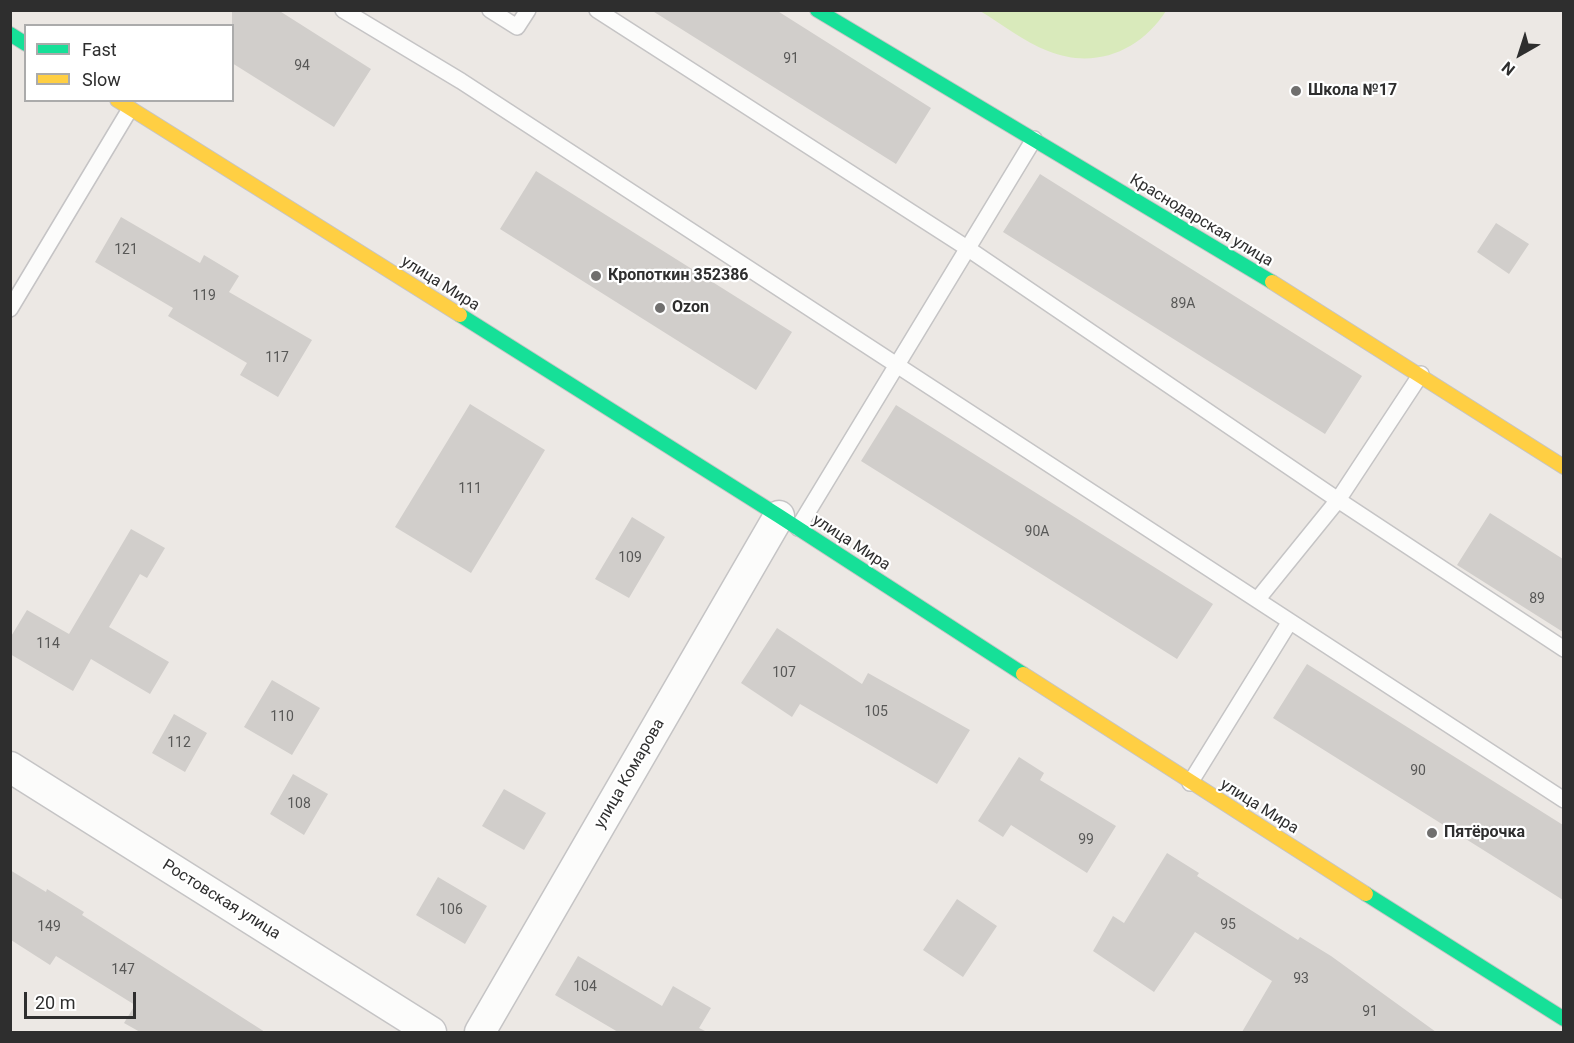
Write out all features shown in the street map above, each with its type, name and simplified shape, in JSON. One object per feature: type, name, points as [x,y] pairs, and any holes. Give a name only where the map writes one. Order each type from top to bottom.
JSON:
[{"type":"main road","name":"Краснодарская улица","points":[[817,10],[1421,374],[1563,467]]},
{"type":"main road","points":[[10,34],[24,43]]},
{"type":"main road","name":"улица Мира","points":[[124,105],[789,522],[1190,783],[1558,1016]]},
{"type":"street","name":"улица Комарова","points":[[480,1032],[789,522]]},
{"type":"street","name":"Ростовская улица","points":[[10,767],[431,1032]]},
{"type":"lane","points":[[343,10],[461,81],[1563,800]]},
{"type":"lane","points":[[490,10],[517,27],[528,10]]},
{"type":"lane","points":[[597,10],[967,248],[1338,500],[1563,649]]},
{"type":"lane","points":[[10,309],[124,105]]},
{"type":"lane","points":[[789,522],[897,365],[1034,139]]},
{"type":"lane","points":[[1257,600],[1338,500],[1421,374]]},
{"type":"lane","points":[[1190,783],[1289,623]]},
{"type":"lane","points":[[1558,1016],[1563,995]]},
{"type":"green space","points":[[980,11],[1166,11],[1143,37],[1130,46],[1115,53],[1083,58],[1065,56],[1039,47]]},
{"type":"building","points":[[232,10],[278,10],[371,69],[334,127],[234,64],[234,24],[232,24]]},
{"type":"building","points":[[651,10],[776,10],[931,108],[896,164]]},
{"type":"building","points":[[536,171],[792,332],[756,390],[500,229]]},
{"type":"building","points":[[1040,174],[1362,376],[1325,434],[1003,232]]},
{"type":"building","points":[[121,217],[200,263],[204,255],[239,276],[229,292],[312,340],[278,397],[240,375],[247,363],[168,316],[173,308],[95,262]]},
{"type":"building","points":[[1496,223],[1529,244],[1509,274],[1477,252]]},
{"type":"building","points":[[470,404],[545,450],[471,573],[395,527]]},
{"type":"building","points":[[896,405],[1213,604],[1177,659],[861,461]]},
{"type":"building","points":[[1490,513],[1563,559],[1563,632],[1457,565]]},
{"type":"building","points":[[632,517],[665,537],[629,598],[595,579]]},
{"type":"building","points":[[131,529],[165,548],[147,578],[140,574],[109,627],[169,662],[150,694],[91,659],[73,691],[10,654],[10,638],[27,610],[69,634]]},
{"type":"building","points":[[777,628],[862,684],[868,673],[970,730],[937,784],[800,704],[792,717],[741,683]]},
{"type":"building","points":[[1307,664],[1563,825],[1563,900],[1273,718]]},
{"type":"building","points":[[272,680],[320,708],[292,755],[244,727]]},
{"type":"building","points":[[174,714],[207,733],[185,772],[152,753]]},
{"type":"building","points":[[1019,757],[1044,773],[1040,780],[1116,826],[1087,873],[1011,825],[1003,837],[978,821]]},
{"type":"building","points":[[293,774],[328,794],[304,835],[270,814]]},
{"type":"building","points":[[504,789],[546,813],[524,850],[482,826]]},
{"type":"building","points":[[1167,853],[1199,873],[1197,876],[1298,940],[1300,937],[1331,956],[1436,1032],[1242,1032],[1272,981],[1195,932],[1154,992],[1093,951],[1113,916],[1124,923]]},
{"type":"building","points":[[10,870],[84,912],[82,915],[265,1032],[140,1032],[124,1023],[135,1005],[56,956],[50,965],[11,940]]},
{"type":"building","points":[[438,877],[487,906],[465,944],[416,915]]},
{"type":"building","points":[[957,899],[997,926],[963,977],[923,950]]},
{"type":"building","points":[[578,956],[662,1006],[673,986],[711,1008],[699,1028],[707,1032],[618,1032],[555,995]]},
{"type":"traffic: fast","points":[[817,10],[1272,282]]},
{"type":"traffic: fast","points":[[10,34],[24,43]]},
{"type":"traffic: fast","points":[[460,315],[779,516],[1023,674]]},
{"type":"traffic: fast","points":[[1366,894],[1564,1019]]},
{"type":"traffic: slow","points":[[120,102],[460,315]]},
{"type":"traffic: slow","points":[[1272,282],[1564,467]]},
{"type":"traffic: slow","points":[[1023,674],[1366,894]]},
{"type":"place","name":"Школа №17","points":[[1296,91]]},
{"type":"place","name":"Кропоткин 352386","points":[[596,276]]},
{"type":"place","name":"Ozon","points":[[660,308]]},
{"type":"place","name":"Пятёрочка","points":[[1432,833]]}]
